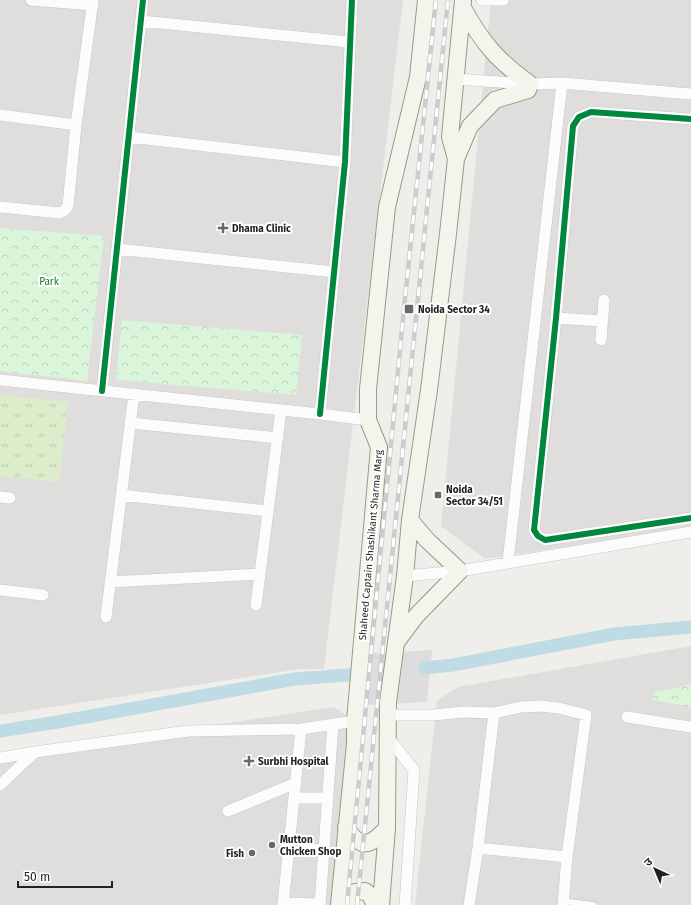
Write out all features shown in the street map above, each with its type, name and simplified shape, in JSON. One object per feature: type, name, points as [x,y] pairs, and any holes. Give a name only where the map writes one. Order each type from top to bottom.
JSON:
[{"type":"main road","name":"Shaheed Captain Shashikant Sharma Marg","points":[[339,905],[355,744],[355,721],[379,447],[368,420],[368,389],[386,207],[418,77],[426,0]]},
{"type":"main road","points":[[456,159],[450,137],[463,4]]},
{"type":"main road","points":[[381,905],[387,828],[388,709],[405,576],[410,520],[429,390],[456,159],[470,126],[495,100],[528,90],[530,84],[509,69],[491,51],[475,30],[463,4]]},
{"type":"main road","points":[[395,648],[416,616],[460,571],[427,540],[410,520]]},
{"type":"main road","points":[[346,827],[352,838],[365,844],[372,842],[379,837],[387,828]]},
{"type":"main road","points":[[344,905],[355,892],[365,891],[375,905]]},
{"type":"street","points":[[0,206],[60,213],[68,206],[76,125],[93,3],[31,0]]},
{"type":"street","points":[[102,391],[143,0]]},
{"type":"street","points":[[320,414],[344,162],[352,0]]},
{"type":"street","points":[[482,0],[499,0]]},
{"type":"street","points":[[141,21],[349,42]]},
{"type":"street","points":[[455,79],[530,84],[562,83],[691,94]]},
{"type":"street","points":[[508,562],[562,83]]},
{"type":"street","points":[[691,119],[591,112],[579,117],[573,126],[556,318],[534,530],[538,536],[545,540],[691,518]]},
{"type":"street","points":[[0,116],[76,125]]},
{"type":"street","points":[[129,137],[344,162]]},
{"type":"street","points":[[117,249],[334,272]]},
{"type":"street","points":[[601,340],[604,300]]},
{"type":"street","points":[[556,318],[602,321]]},
{"type":"street","points":[[0,380],[368,420]]},
{"type":"street","points":[[106,617],[134,394]]},
{"type":"street","points":[[256,605],[281,410]]},
{"type":"street","points":[[131,422],[278,438]]},
{"type":"street","points":[[121,495],[268,511]]},
{"type":"street","points":[[405,576],[460,571],[691,532]]},
{"type":"street","points":[[110,582],[260,574]]},
{"type":"street","points":[[0,590],[43,595]]},
{"type":"street","points":[[388,709],[433,715],[464,712],[494,713],[521,707],[540,706],[559,708],[586,714],[567,857],[563,903]]},
{"type":"street","points":[[469,905],[478,848],[494,713]]},
{"type":"street","points":[[627,717],[691,727]]},
{"type":"street","points":[[0,758],[188,731],[301,729],[355,721]]},
{"type":"street","points":[[301,729],[283,904],[320,904],[333,724]]},
{"type":"street","points":[[387,736],[414,770],[405,905]]},
{"type":"street","points":[[0,785],[35,752]]},
{"type":"street","points":[[228,812],[296,783]]},
{"type":"street","points":[[294,798],[328,798]]},
{"type":"street","points":[[478,848],[567,857]]},
{"type":"street","points":[[289,852],[324,849]]},
{"type":"lane","points":[[563,903],[594,905]]},
{"type":"shaded area","points":[[0,0],[403,0],[324,669],[300,669],[0,715]]},
{"type":"shaded area","points":[[491,0],[691,0],[691,528],[485,559],[441,526]]},
{"type":"shaded area","points":[[691,646],[691,905],[415,905],[437,701],[458,687]]},
{"type":"shaded area","points":[[334,707],[363,727],[343,905],[0,905],[0,757]]},
{"type":"green space","name":"Park","points":[[0,228],[104,236],[87,381],[0,371]]},
{"type":"green space","points":[[122,320],[302,335],[296,395],[116,380]]},
{"type":"green space","points":[[0,395],[68,402],[59,482],[0,476]]},
{"type":"green space","points":[[691,685],[691,707],[653,700],[654,692]]},
{"type":"pier","points":[[432,650],[427,702],[350,706],[355,654]]},
{"type":"waterway","points":[[425,668],[453,665],[614,634],[691,627]]},
{"type":"waterway","points":[[0,731],[58,722],[295,679],[359,674]]},
{"type":"railway","points":[[347,905],[404,308],[436,0]]},
{"type":"railway","points":[[357,905],[448,0]]},
{"type":"cycle path","points":[[102,391],[143,0]]},
{"type":"cycle path","points":[[320,414],[345,162],[352,0]]},
{"type":"cycle path","points":[[691,119],[591,112],[579,117],[573,126],[556,318],[534,530],[538,536],[545,540],[691,518]]},
{"type":"place","name":"Dhama Clinic","points":[[223,228]]},
{"type":"place","name":"Noida Sector 34","points":[[409,309]]},
{"type":"place","name":"Noida Sector 34/51","points":[[438,495]]},
{"type":"place","name":"Surbhi Hospital","points":[[249,761]]},
{"type":"place","name":"Mutton Chicken Shop","points":[[272,845]]},
{"type":"place","name":"Fish","points":[[252,853]]}]
